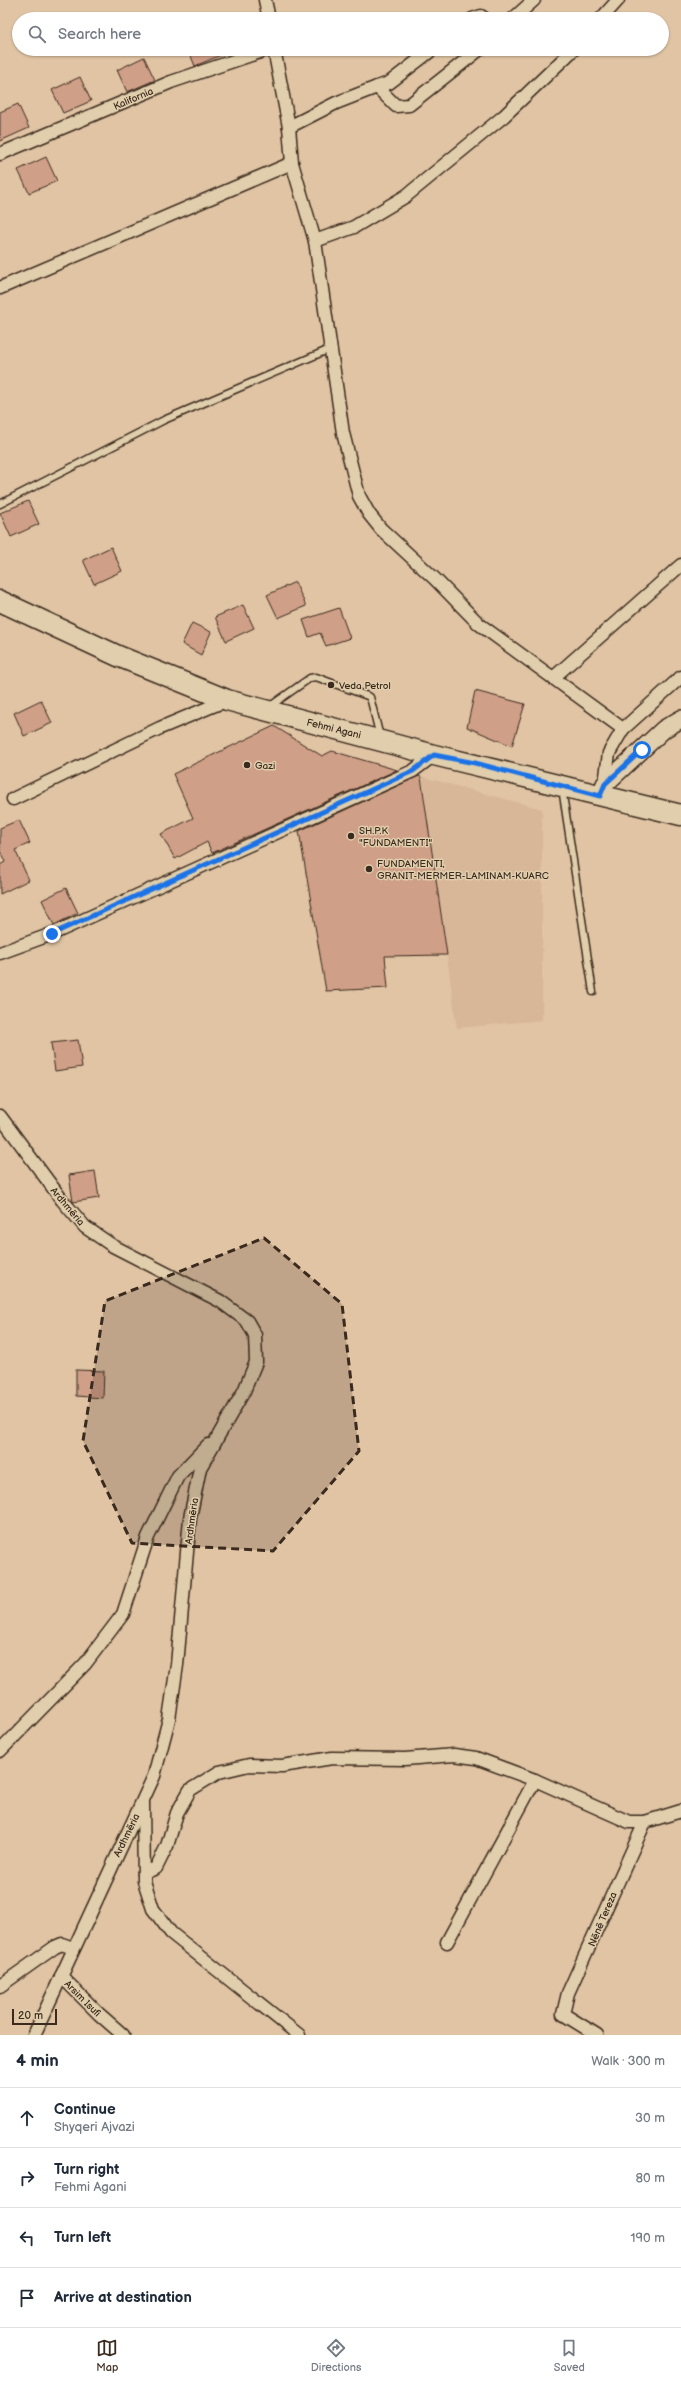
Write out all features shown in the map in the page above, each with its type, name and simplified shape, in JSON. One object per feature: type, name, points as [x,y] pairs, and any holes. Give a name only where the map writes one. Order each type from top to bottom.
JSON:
[{"type":"main road","name":"Fehmi Agani","points":[[0,601],[118,656],[227,700],[434,755],[475,763],[562,787],[602,790],[681,815]]},
{"type":"street","points":[[265,0],[268,12]]},
{"type":"street","points":[[521,12],[534,0]]},
{"type":"street","points":[[607,12],[618,0]]},
{"type":"street","name":"Kalifornia","points":[[0,154],[171,82],[248,56]]},
{"type":"street","points":[[275,56],[288,127],[292,163],[315,241],[330,349],[344,433],[353,475],[360,496],[369,514],[381,529],[435,579],[479,624],[623,729]]},
{"type":"street","points":[[288,127],[336,103],[389,83],[424,56]]},
{"type":"street","points":[[377,87],[396,106],[409,105],[471,56]]},
{"type":"street","points":[[315,241],[354,227],[406,196],[504,116],[567,56]]},
{"type":"street","points":[[0,288],[292,163]]},
{"type":"street","points":[[553,678],[681,565]]},
{"type":"street","points":[[602,790],[609,753],[623,729],[681,677]]},
{"type":"street","points":[[13,799],[160,728],[227,700]]},
{"type":"street","points":[[602,790],[664,729],[681,719]]},
{"type":"street","points":[[0,953],[52,934],[413,771],[434,755]]},
{"type":"street","name":"Ardhmëria","points":[[0,1116],[62,1200],[85,1227],[113,1246],[220,1301],[247,1321],[255,1336],[256,1362],[244,1391],[200,1468],[190,1518],[177,1665],[169,1719],[154,1776],[60,1976],[34,2035]]},
{"type":"street","points":[[0,1751],[85,1664],[123,1614],[148,1537],[178,1476],[224,1428]]},
{"type":"street","points":[[144,1873],[156,1868],[167,1846],[177,1813],[190,1790],[219,1772],[249,1765],[282,1766],[332,1758],[405,1758],[454,1755],[476,1758],[535,1780],[629,1822],[645,1822],[681,1811]]},
{"type":"street","points":[[447,1942],[535,1780]]},
{"type":"street","points":[[143,1800],[144,1881],[154,1909],[171,1933],[299,2035]]},
{"type":"street","name":"Nënë Tereza","points":[[597,2035],[563,2014],[568,1993],[645,1822]]},
{"type":"street","points":[[0,1986],[55,1947],[62,1944],[73,1948]]},
{"type":"street","name":"Arsim Isufi","points":[[60,1976],[123,2035]]},
{"type":"lane","points":[[0,504],[164,420],[330,349]]},
{"type":"lane","points":[[264,710],[310,678],[316,677],[370,697],[381,740]]},
{"type":"lane","points":[[562,787],[593,992]]},
{"type":"highlighted area","points":[[264,1238],[342,1304],[359,1451],[273,1551],[132,1543],[83,1441],[105,1301]]},
{"type":"shaded area","points":[[422,777],[542,809],[542,1020],[457,1028]]},
{"type":"building","points":[[191,56],[219,56],[195,66]]},
{"type":"building","points":[[144,57],[155,80],[127,92],[117,70]]},
{"type":"building","points":[[80,77],[91,101],[63,113],[52,90]]},
{"type":"building","points":[[18,104],[29,128],[0,141],[0,112]]},
{"type":"building","points":[[46,157],[57,181],[29,193],[18,170]]},
{"type":"building","points":[[28,501],[39,524],[11,537],[0,513]]},
{"type":"building","points":[[111,547],[122,571],[94,584],[83,560]]},
{"type":"building","points":[[295,582],[306,606],[278,618],[267,595]]},
{"type":"building","points":[[243,605],[254,628],[226,641],[215,617]]},
{"type":"building","points":[[339,608],[350,638],[326,646],[320,633],[309,637],[303,620]]},
{"type":"building","points":[[192,623],[211,632],[201,655],[182,644]]},
{"type":"building","points":[[475,691],[525,704],[512,746],[467,727]]},
{"type":"building","points":[[41,700],[52,723],[24,736],[14,713]]},
{"type":"building","points":[[274,726],[322,756],[332,751],[397,770],[212,853],[207,842],[175,859],[161,834],[193,818],[173,774]]},
{"type":"building","name":"FUNDAMENTI, GRANIT-MERMER-LAMINAM-KUARC","points":[[419,776],[421,777],[447,955],[385,956],[388,988],[326,991],[299,831]]},
{"type":"building","points":[[19,820],[30,843],[15,850],[29,880],[0,894],[0,865],[5,862],[0,851],[0,828]]},
{"type":"building","points":[[66,888],[78,913],[54,925],[42,900]]},
{"type":"building","points":[[78,1040],[82,1067],[55,1071],[51,1043]]},
{"type":"building","points":[[95,1171],[99,1198],[73,1202],[69,1175]]},
{"type":"building","points":[[76,1370],[104,1371],[103,1398],[76,1396]]},
{"type":"place","name":"Veda Petrol","points":[[331,685]]},
{"type":"place","name":"Gazi","points":[[247,765]]},
{"type":"place","name":"SH.P.K \"FUNDAMENTI\"","points":[[351,836]]},
{"type":"place","name":"FUNDAMENTI, GRANIT-MERMER-LAMINAM-KUARC","points":[[369,869]]},
{"type":"route","points":[[52,934],[413,771],[434,755],[475,763],[527,776],[562,787],[588,791],[600,796],[605,784],[642,750]]}]
